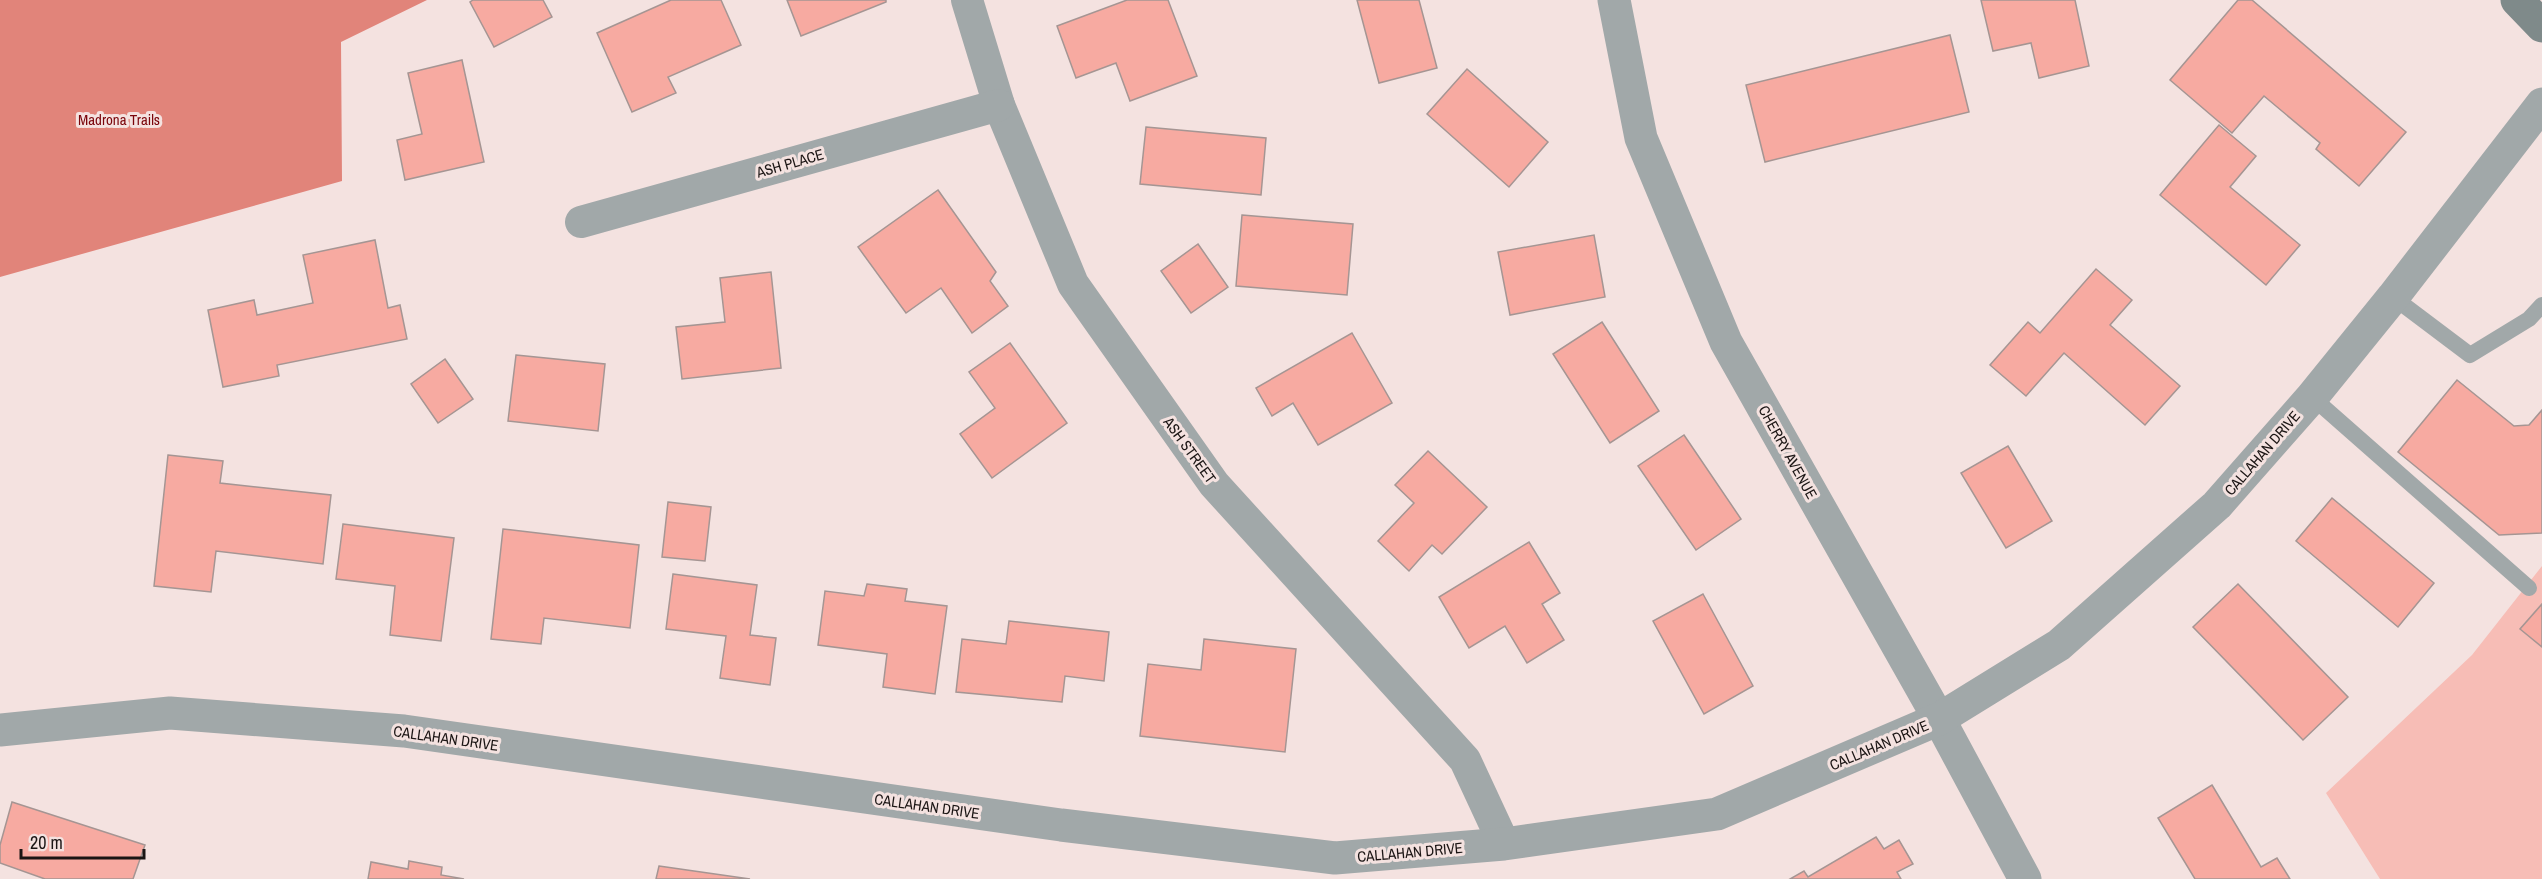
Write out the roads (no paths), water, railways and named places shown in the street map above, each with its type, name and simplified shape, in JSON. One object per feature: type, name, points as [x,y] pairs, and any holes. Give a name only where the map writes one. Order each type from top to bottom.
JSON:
[{"type":"main road","points":[[2517,0],[2542,26]]},
{"type":"street","name":"ASH STREET","points":[[967,0],[999,105],[1073,284],[1214,483],[1465,760],[1504,844]]},
{"type":"street","name":"CHERRY AVENUE","points":[[1614,0],[1641,138],[1726,342],[1939,719],[2025,879]]},
{"type":"street","name":"CALLAHAN DRIVE","points":[[0,730],[170,713],[404,731],[1061,825],[1335,858],[1504,844],[1717,814],[1939,719],[2067,637],[2205,518],[2312,397],[2393,297],[2542,104]]},
{"type":"street","name":"ASH PLACE","points":[[581,222],[999,105]]},
{"type":"lane","points":[[2393,297],[2470,354],[2529,319],[2542,305]]},
{"type":"lane","points":[[2312,397],[2529,588]]},
{"type":"park label","name":"Madrona Trails","points":[[119,119]]}]
